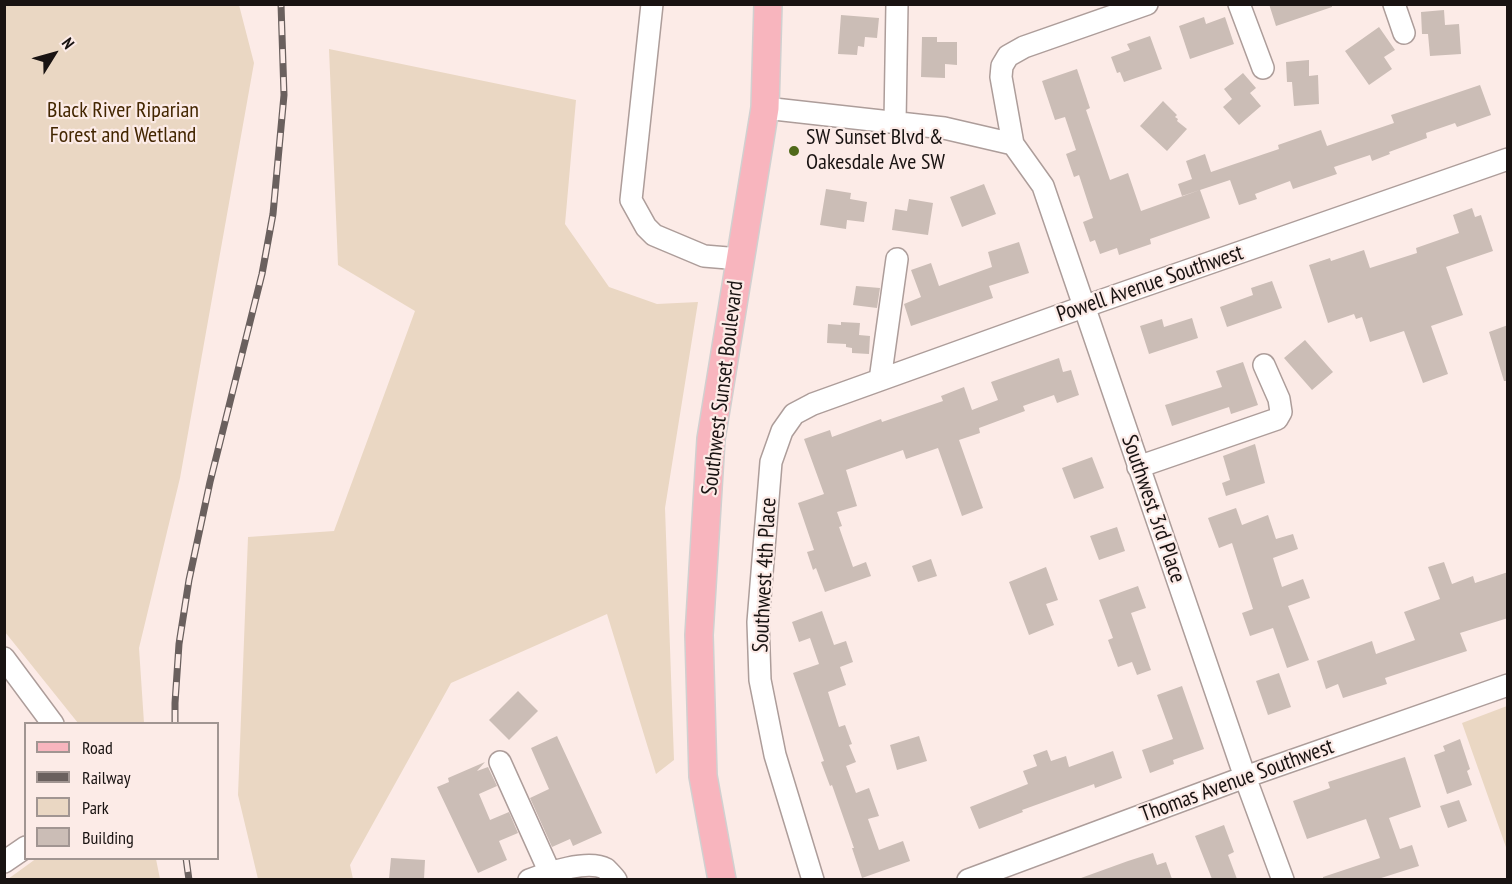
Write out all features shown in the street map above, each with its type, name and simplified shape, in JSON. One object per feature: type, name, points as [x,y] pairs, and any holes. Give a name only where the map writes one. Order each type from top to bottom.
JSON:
[{"type":"main road","name":"Southwest Sunset Boulevard","points":[[722,879],[704,776],[699,635],[711,439],[765,108],[768,4]]},
{"type":"street","points":[[652,4],[631,200],[646,227],[654,235],[704,256],[740,259]]},
{"type":"street","points":[[896,122],[897,4]]},
{"type":"street","points":[[765,108],[944,128],[1013,144],[1001,77],[1002,66],[1008,56],[1024,46],[1147,4]]},
{"type":"street","points":[[1239,4],[1263,68]]},
{"type":"street","points":[[1394,4],[1404,33]]},
{"type":"street","name":"Southwest 3rd Place","points":[[1013,144],[1032,168],[1042,186],[1245,777],[1283,879]]},
{"type":"street","name":"Powell Avenue Southwest","points":[[794,414],[813,404],[1083,307],[1508,159]]},
{"type":"street","points":[[880,380],[897,259]]},
{"type":"street","points":[[1138,467],[1277,419],[1281,412],[1279,399],[1264,365]]},
{"type":"street","name":"Southwest 4th Place","points":[[794,414],[782,431],[771,462],[758,622],[760,680],[775,755],[813,879]]},
{"type":"street","points":[[4,658],[52,722]]},
{"type":"street","name":"Thomas Avenue Southwest","points":[[968,879],[1245,777],[1508,685]]},
{"type":"street","points":[[500,762],[550,873]]},
{"type":"street","points":[[4,862],[24,848]]},
{"type":"street","points":[[529,879],[589,865],[605,869],[616,879]]},
{"type":"green space","name":"Black River Riparian Forest and Wetland","points":[[4,5],[239,5],[254,63],[180,478],[139,648],[144,722],[77,722],[5,632]]},
{"type":"green space","points":[[329,49],[576,100],[565,224],[609,287],[657,304],[698,302],[665,508],[674,760],[656,774],[607,614],[451,683],[350,865],[353,879],[258,879],[238,795],[248,537],[334,531],[415,311],[338,265]]},
{"type":"green space","points":[[1508,706],[1507,850],[1462,723]]},
{"type":"green space","points":[[34,860],[156,860],[160,879],[8,879]]},
{"type":"building","points":[[1269,4],[1332,4],[1332,7],[1276,26]]},
{"type":"building","points":[[1444,10],[1445,25],[1459,24],[1461,54],[1430,56],[1428,34],[1422,34],[1421,12]]},
{"type":"building","points":[[841,15],[879,18],[877,38],[865,37],[864,47],[858,46],[857,55],[838,54]]},
{"type":"building","points":[[1204,17],[1206,24],[1225,17],[1234,44],[1190,59],[1179,26]]},
{"type":"building","points":[[1379,27],[1395,50],[1384,57],[1392,69],[1369,85],[1345,51]]},
{"type":"building","points":[[1150,36],[1162,69],[1124,82],[1120,72],[1117,73],[1111,57],[1130,50],[1127,44]]},
{"type":"building","points":[[922,37],[937,37],[937,42],[957,42],[957,65],[945,64],[945,78],[921,77]]},
{"type":"building","points":[[1309,60],[1309,76],[1318,75],[1319,104],[1294,106],[1292,82],[1287,82],[1286,62]]},
{"type":"building","points":[[1077,69],[1090,108],[1086,110],[1110,180],[1128,173],[1141,211],[1200,190],[1210,218],[1150,239],[1151,244],[1119,255],[1117,248],[1100,254],[1095,240],[1090,242],[1083,222],[1093,218],[1079,175],[1074,177],[1066,154],[1076,150],[1065,117],[1055,120],[1042,81]]},
{"type":"building","points":[[1243,73],[1256,88],[1250,93],[1261,106],[1239,125],[1223,107],[1232,99],[1224,89]]},
{"type":"building","points":[[1480,85],[1491,115],[1457,127],[1455,123],[1426,133],[1427,138],[1372,161],[1370,155],[1334,167],[1337,174],[1293,189],[1290,181],[1255,194],[1257,199],[1239,205],[1230,180],[1182,196],[1178,184],[1192,179],[1186,161],[1205,154],[1211,172],[1279,149],[1278,145],[1321,130],[1327,146],[1394,123],[1391,115]]},
{"type":"building","points":[[1163,101],[1177,115],[1175,117],[1177,121],[1187,129],[1167,151],[1140,126]]},
{"type":"building","points":[[984,184],[996,214],[962,227],[950,197]]},
{"type":"building","points":[[826,189],[851,193],[850,199],[867,202],[864,222],[847,220],[846,229],[820,225]]},
{"type":"building","points":[[909,199],[933,203],[928,235],[892,230],[895,209],[907,211]]},
{"type":"building","points":[[1472,208],[1475,217],[1481,215],[1493,251],[1446,267],[1463,315],[1431,326],[1448,374],[1423,383],[1404,331],[1370,342],[1362,317],[1356,319],[1354,314],[1328,323],[1309,265],[1330,258],[1331,261],[1364,250],[1370,268],[1417,253],[1416,248],[1459,233],[1453,215]]},
{"type":"building","points":[[1019,242],[1029,273],[989,286],[993,298],[911,326],[904,304],[921,297],[911,270],[931,263],[939,286],[992,267],[988,252]]},
{"type":"building","points":[[1272,281],[1282,308],[1227,327],[1220,307],[1253,295],[1251,288]]},
{"type":"building","points":[[856,286],[880,288],[877,308],[853,305]]},
{"type":"building","points":[[1192,318],[1198,338],[1149,354],[1140,326],[1162,319],[1164,327]]},
{"type":"building","points":[[841,322],[860,323],[859,335],[870,336],[869,354],[852,353],[852,348],[846,347],[846,344],[827,343],[828,324],[841,325]]},
{"type":"building","points":[[1508,325],[1508,381],[1504,381],[1489,332]]},
{"type":"building","points":[[1305,340],[1333,372],[1312,390],[1284,358]]},
{"type":"building","points":[[1059,358],[1063,372],[1071,370],[1079,395],[1057,403],[1054,395],[1023,406],[1025,411],[979,428],[980,433],[959,440],[983,508],[962,516],[938,448],[906,459],[903,450],[846,470],[857,506],[837,512],[842,526],[839,527],[853,567],[866,562],[871,576],[825,592],[816,568],[813,570],[807,552],[814,550],[798,503],[824,494],[804,439],[830,430],[832,437],[881,419],[882,422],[943,401],[941,396],[964,387],[972,410],[998,400],[991,382]]},
{"type":"building","points":[[1243,362],[1258,405],[1231,414],[1229,407],[1172,426],[1165,405],[1222,387],[1216,371]]},
{"type":"building","points":[[1255,444],[1265,483],[1226,496],[1222,483],[1230,480],[1223,456]]},
{"type":"building","points":[[1092,457],[1104,488],[1074,499],[1062,468]]},
{"type":"building","points":[[1236,508],[1242,525],[1268,515],[1276,539],[1293,534],[1298,549],[1273,558],[1282,587],[1303,579],[1310,598],[1288,606],[1309,660],[1287,668],[1273,628],[1250,636],[1242,613],[1253,609],[1232,543],[1219,548],[1208,518]]},
{"type":"building","points":[[1117,527],[1125,551],[1099,560],[1090,536]]},
{"type":"building","points":[[931,559],[937,576],[918,582],[912,566]]},
{"type":"building","points":[[1444,562],[1452,584],[1473,576],[1475,583],[1508,572],[1508,618],[1460,633],[1467,651],[1385,678],[1387,684],[1343,698],[1338,684],[1326,689],[1317,661],[1372,641],[1376,654],[1415,640],[1404,612],[1440,599],[1428,567]]},
{"type":"building","points":[[1046,567],[1058,600],[1046,604],[1054,625],[1029,635],[1009,582]]},
{"type":"building","points":[[1138,586],[1146,608],[1131,613],[1151,670],[1137,675],[1132,662],[1118,667],[1108,640],[1113,638],[1099,600]]},
{"type":"building","points":[[822,611],[834,645],[846,641],[853,662],[840,667],[846,685],[828,692],[839,727],[845,725],[852,744],[849,745],[856,762],[846,766],[856,793],[869,788],[879,816],[868,819],[879,850],[903,841],[910,861],[862,878],[852,848],[854,848],[832,785],[830,786],[821,762],[824,761],[793,673],[819,664],[810,638],[799,642],[792,622]]},
{"type":"building","points":[[1279,673],[1291,707],[1268,715],[1256,681]]},
{"type":"building","points":[[1182,686],[1204,749],[1173,760],[1174,764],[1150,773],[1142,750],[1173,739],[1157,695]]},
{"type":"building","points":[[518,691],[538,711],[509,740],[489,720]]},
{"type":"building","points":[[557,736],[602,833],[573,846],[570,839],[552,847],[530,798],[549,789],[531,748]]},
{"type":"building","points":[[919,736],[927,761],[897,770],[890,745]]},
{"type":"building","points":[[1460,739],[1470,769],[1467,771],[1472,785],[1447,794],[1434,755],[1445,751],[1443,746]]},
{"type":"building","points":[[1047,750],[1051,761],[1066,756],[1069,767],[1113,751],[1122,778],[1095,788],[1094,784],[1022,810],[1023,812],[979,829],[970,807],[1028,784],[1023,771],[1037,766],[1033,755]]},
{"type":"building","points":[[1405,757],[1421,807],[1389,818],[1400,849],[1412,845],[1419,866],[1378,879],[1323,879],[1323,877],[1380,858],[1366,819],[1307,839],[1293,801],[1330,788],[1328,782]]},
{"type":"building","points":[[485,762],[477,771],[488,767],[497,786],[479,794],[490,820],[509,812],[518,833],[499,841],[507,860],[478,873],[437,787],[449,782],[448,778]]},
{"type":"building","points":[[1459,800],[1467,821],[1448,828],[1440,806]]},
{"type":"building","points":[[1224,825],[1234,852],[1228,855],[1237,879],[1212,879],[1195,836]]},
{"type":"building","points":[[1153,853],[1157,865],[1166,862],[1172,879],[1081,879],[1128,861]]},
{"type":"building","points":[[391,858],[425,860],[424,879],[389,879]]},
{"type":"railway","points":[[175,722],[179,644],[189,580],[210,482],[262,274],[273,214],[284,95],[281,4]]},
{"type":"railway","points":[[186,860],[189,880]]},
{"type":"place","name":"SW Sunset Blvd & Oakesdale Ave SW","points":[[794,151]]}]
